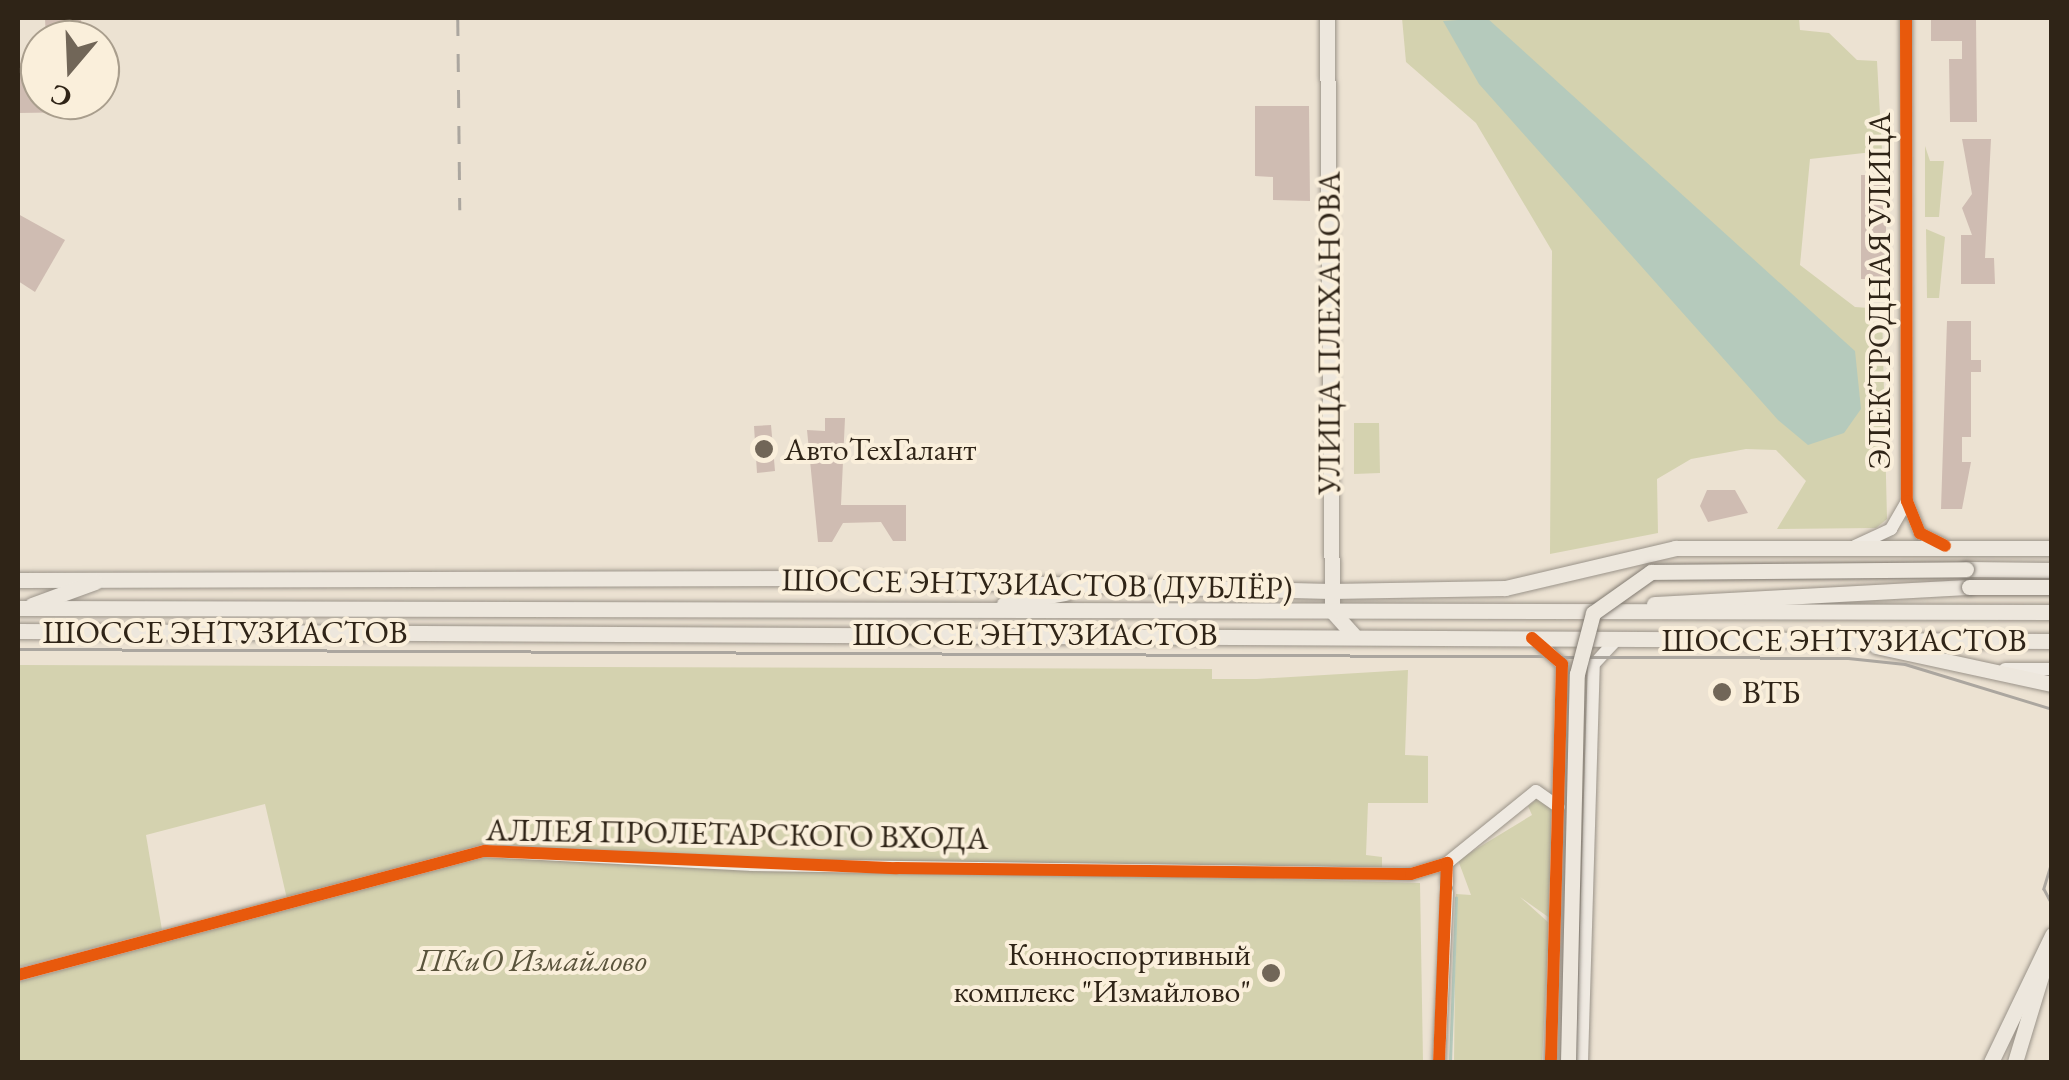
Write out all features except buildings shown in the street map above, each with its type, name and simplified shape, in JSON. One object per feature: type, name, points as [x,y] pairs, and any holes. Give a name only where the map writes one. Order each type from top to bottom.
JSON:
[{"type":"main road","name":"УЛИЦА ПЛЕХАНОВА","points":[[1327,18],[1332,611]]},
{"type":"main road","name":"ШОССЕ ЭНТУЗИАСТОВ (ДУБЛЁР)","points":[[18,580],[114,577],[1332,591],[1505,588],[1675,548],[2052,548]]},
{"type":"main road","points":[[1357,635],[1304,590],[1330,566],[1370,590]]},
{"type":"main road","points":[[1568,1062],[1577,674],[1593,613],[1652,572],[2052,570]]},
{"type":"main road","points":[[20,608],[114,577]]},
{"type":"main road","points":[[974,610],[1098,586]]},
{"type":"main road","points":[[1604,612],[1858,587],[2052,587]]},
{"type":"main road","name":"ШОССЕ ЭНТУЗИАСТОВ","points":[[20,608],[2052,612]]},
{"type":"main road","name":"ШОССЕ ЭНТУЗИАСТОВ","points":[[18,631],[2052,641]]},
{"type":"main road","points":[[1840,639],[2003,669],[2052,684]]},
{"type":"main road","points":[[1991,1062],[2052,935]]},
{"type":"main road","points":[[2015,1062],[2052,943]]},
{"type":"street","name":"ЭЛЕКТРОДНАЯ УЛИЦА","points":[[1906,18],[1907,500],[1920,534],[1945,546]]},
{"type":"street","name":"ЭЛЕКТРОДНАЯ УЛИЦА","points":[[1855,546],[1891,529],[1907,500]]},
{"type":"street","points":[[1532,638],[1562,664],[1551,1062]]},
{"type":"street","points":[[1582,1062],[1594,664],[1618,638]]},
{"type":"street","points":[[2003,669],[2052,669]]},
{"type":"street","name":"АЛЛЕЯ ПРОЛЕТАРСКОГО ВХОДА","points":[[18,975],[485,851],[752,865],[1412,874],[1447,862],[1536,790],[1559,807]]},
{"type":"street","points":[[1439,1062],[1447,862]]},
{"type":"street","points":[[1554,972],[1569,986],[1585,974]]},
{"type":"green space","points":[[1402,18],[1799,18],[1800,30],[1829,33],[1857,60],[1877,61],[1882,151],[1810,159],[1800,265],[1855,307],[1882,309],[1887,519],[1876,528],[1777,529],[1806,481],[1776,450],[1746,449],[1691,459],[1657,479],[1658,533],[1550,554],[1552,251],[1476,123],[1406,62]]},
{"type":"green space","points":[[1925,146],[1930,161],[1944,161],[1939,217],[1925,217]]},
{"type":"green space","points":[[1926,229],[1945,237],[1939,298],[1927,298]]},
{"type":"green space","points":[[1354,423],[1379,423],[1380,473],[1354,474]]},
{"type":"green space","points":[[18,665],[1212,669],[1212,679],[1408,670],[1405,755],[1428,756],[1428,803],[1368,803],[1366,855],[1382,857],[1382,868],[884,863],[485,844],[287,899],[265,804],[146,835],[162,930],[18,967]]},
{"type":"green space","points":[[1540,797],[1552,805],[1551,919],[1520,897],[1549,923],[1542,1062],[1454,1062],[1456,894],[1471,895],[1458,860],[1532,815],[1528,806]]},
{"type":"green space","name":"ПКиО Измайлово","points":[[485,855],[1420,883],[1423,1062],[18,1062],[18,982]]},
{"type":"shaded area","points":[[1487,18],[1855,351],[1861,409],[1844,433],[1808,445],[1778,420],[1479,84],[1443,21]]},
{"type":"waterway","points":[[1450,1062],[1456,898]]},
{"type":"tram line","points":[[18,649],[1848,658],[1905,664],[2052,709]]},
{"type":"tram line","points":[[2052,862],[2044,889],[2052,904]]},
{"type":"railway","points":[[458,18],[460,210]]},
{"type":"cycle path","points":[[1906,18],[1907,501],[1920,533],[1945,546]]},
{"type":"cycle path","points":[[1532,638],[1562,664],[1551,1062]]},
{"type":"cycle path","points":[[18,975],[485,851],[896,868],[1411,874],[1447,863],[1439,1062]]},
{"type":"place","name":"АвтоТехГалант","points":[[764,449]]},
{"type":"place","name":"ВТБ","points":[[1722,692]]},
{"type":"place","name":"Конноспортивный комплекс \"Измайлово\"","points":[[1271,973]]}]
